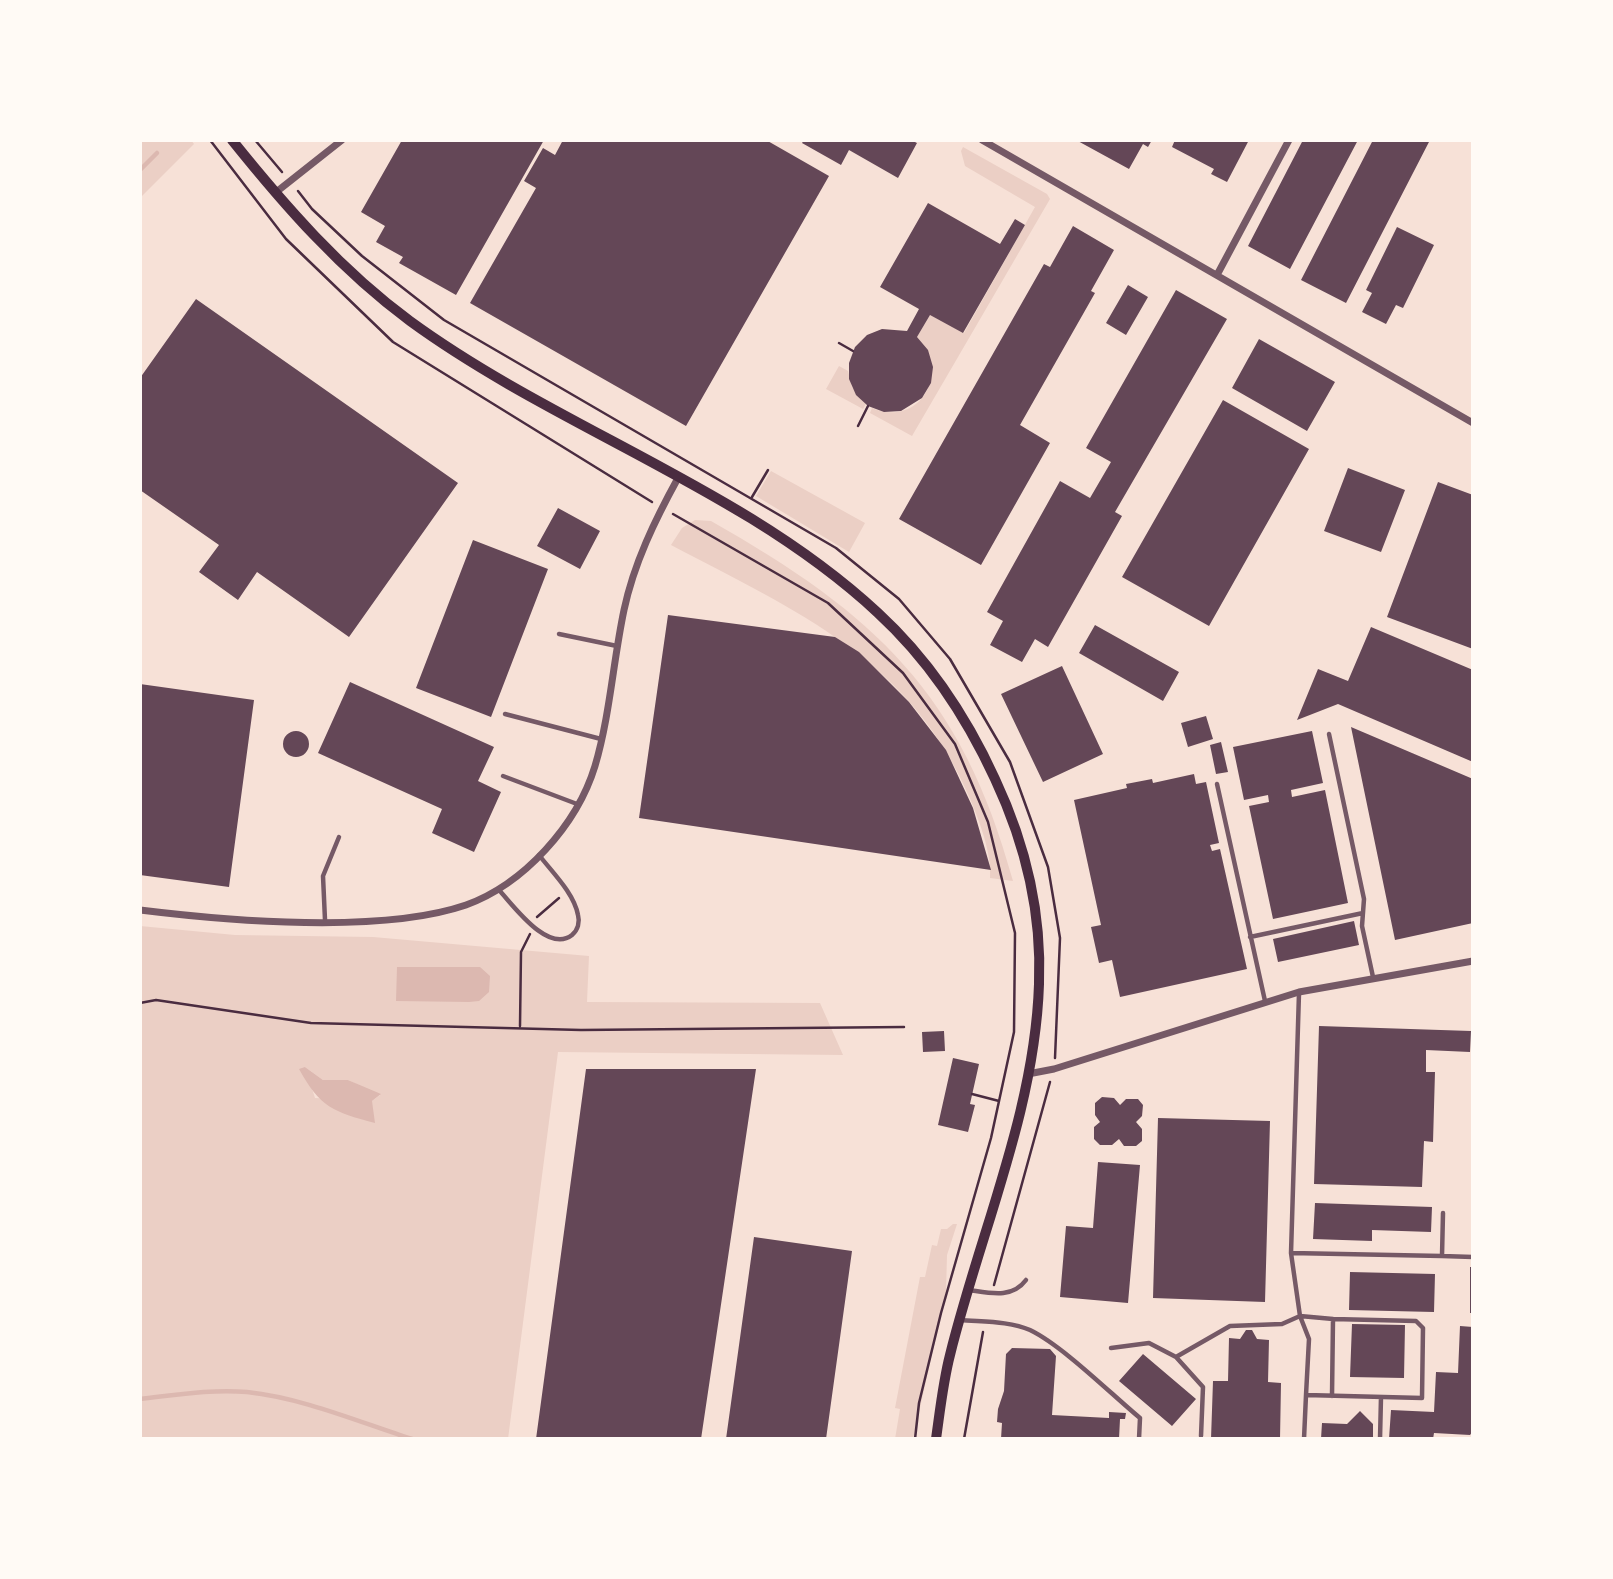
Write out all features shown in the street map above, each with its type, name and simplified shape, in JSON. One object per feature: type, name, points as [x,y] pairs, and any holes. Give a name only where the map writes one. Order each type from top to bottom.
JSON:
[{"type":"main road","points":[[232,140],[275,193],[344,265],[412,322],[547,406],[759,525],[821,566],[880,614],[929,669],[977,739],[1017,824],[1036,902],[1039,986],[1028,1074],[948,1359],[936,1439]]},
{"type":"street","points":[[275,193],[342,140]]},
{"type":"street","points":[[982,140],[1473,423]]},
{"type":"street","points":[[1217,275],[1289,140]]},
{"type":"street","points":[[140,910],[211,917],[401,919],[465,905],[499,890],[540,855],[566,824],[594,768],[617,646],[637,565],[678,478]]},
{"type":"street","points":[[1028,1074],[1054,1069],[1299,992],[1473,961]]},
{"type":"lane","points":[[559,634],[617,646]]},
{"type":"lane","points":[[505,714],[601,739]]},
{"type":"lane","points":[[1329,734],[1364,899],[1362,926],[1373,977]]},
{"type":"lane","points":[[503,776],[577,804]]},
{"type":"lane","points":[[1217,784],[1265,1001]]},
{"type":"lane","points":[[325,920],[323,876],[340,837]]},
{"type":"lane","points":[[499,890],[532,925],[559,939],[570,936],[578,928],[579,916],[566,891],[540,855]]},
{"type":"lane","points":[[1251,936],[1363,913]]},
{"type":"lane","points":[[1299,992],[1291,1253],[1300,1316],[1309,1339],[1304,1439]]},
{"type":"lane","points":[[1442,1256],[1443,1213]]},
{"type":"lane","points":[[1291,1253],[1473,1257]]},
{"type":"lane","points":[[968,1290],[992,1294],[1019,1289],[1026,1280]]},
{"type":"lane","points":[[1176,1357],[1230,1326],[1282,1324],[1300,1316],[1416,1321],[1423,1328],[1422,1398],[1306,1395]]},
{"type":"lane","points":[[1332,1396],[1333,1319]]},
{"type":"lane","points":[[960,1320],[1030,1330],[1074,1362],[1140,1418],[1139,1439]]},
{"type":"lane","points":[[1111,1348],[1149,1343],[1176,1357],[1203,1387],[1201,1436]]},
{"type":"lane","points":[[1380,1439],[1381,1397]]},
{"type":"path","points":[[210,140],[286,239],[393,342],[662,508],[828,603],[903,673],[954,744],[988,822],[1015,933],[1014,1032],[1000,1098],[999,1101],[972,1094]]},
{"type":"path","points":[[255,140],[276,165]]},
{"type":"path","points":[[307,203],[362,256],[444,320],[559,390],[752,497],[836,548],[899,599],[950,659],[1010,762],[1048,867],[1060,937],[1060,998],[1054,1069],[992,1294]]},
{"type":"path","points":[[839,343],[853,351]]},
{"type":"path","points":[[858,426],[869,406]]},
{"type":"path","points":[[752,497],[768,470]]},
{"type":"path","points":[[520,1026],[521,952],[532,925],[566,891]]},
{"type":"path","points":[[140,1003],[156,1000],[311,1023],[520,1026],[581,1030],[904,1027]]},
{"type":"path","points":[[915,1439],[919,1403],[941,1312],[1007,1070],[1028,1074]]},
{"type":"path","points":[[964,1439],[985,1322]]},
{"type":"shaded area","points":[[140,140],[191,140],[194,144],[140,198]]},
{"type":"shaded area","points":[[963,147],[1047,194],[1050,199],[912,436],[870,413],[872,408],[889,412],[904,410],[916,404],[925,394],[930,381],[931,366],[927,351],[917,337],[930,315],[964,333],[1035,207],[965,166],[961,151]]},
{"type":"shaded area","points":[[839,366],[848,371],[852,387],[866,404],[863,409],[826,389]]},
{"type":"shaded area","points":[[771,471],[865,523],[849,552],[756,496]]},
{"type":"shaded area","points":[[695,520],[711,521],[769,555],[820,590],[865,626],[904,665],[938,709],[967,759],[992,815],[1013,881],[990,878],[987,849],[971,801],[947,753],[917,711],[884,676],[846,645],[806,618],[671,545],[682,528]]},
{"type":"shaded area","points":[[140,926],[235,935],[373,937],[589,956],[587,1002],[820,1003],[843,1055],[558,1052],[508,1439],[140,1439]],"holes":[[[397,967],[479,1001],[397,1001]],[[305,1067],[323,1080],[348,1080],[380,1095],[372,1101],[315,1098]]]},
{"type":"shaded area","points":[[397,967],[480,967],[490,976],[489,992],[479,1001],[469,1002],[396,1001]]},
{"type":"shaded area","points":[[305,1067],[323,1080],[348,1080],[381,1094],[372,1101],[375,1123],[338,1111],[321,1100],[299,1069]]},
{"type":"shaded area","points":[[957,1224],[947,1255],[946,1292],[913,1439],[895,1439],[900,1409],[895,1408],[920,1277],[925,1277],[932,1245],[937,1246],[941,1229],[947,1229]]},
{"type":"building","points":[[402,140],[544,140],[456,295],[399,263],[403,257],[376,242],[385,226],[361,212]]},
{"type":"building","points":[[563,140],[766,140],[829,176],[686,426],[470,303],[536,188],[524,181],[543,148],[555,155]]},
{"type":"building","points":[[804,140],[911,140],[917,143],[898,178],[849,150],[841,165],[802,143]]},
{"type":"building","points":[[1076,140],[1152,140],[1148,147],[1143,144],[1129,169]]},
{"type":"building","points":[[1175,140],[1249,140],[1227,182],[1211,174],[1214,169],[1172,147]]},
{"type":"building","points":[[1303,140],[1358,140],[1290,269],[1248,246]]},
{"type":"building","points":[[1373,140],[1430,140],[1346,303],[1301,280]]},
{"type":"building","points":[[928,203],[1000,244],[1015,219],[1025,225],[963,333],[930,315],[917,337],[928,350],[933,367],[931,383],[922,398],[901,411],[884,412],[868,406],[856,395],[849,379],[849,363],[855,347],[867,335],[882,329],[907,331],[919,309],[880,287]]},
{"type":"building","points":[[1073,226],[1114,250],[1091,291],[1095,293],[1020,425],[1050,443],[981,565],[899,519],[1044,264],[1050,267]]},
{"type":"building","points":[[1397,227],[1434,245],[1403,308],[1396,305],[1386,324],[1362,312],[1372,293],[1366,290]]},
{"type":"building","points":[[1128,285],[1148,297],[1126,335],[1106,323]]},
{"type":"building","points":[[1176,290],[1227,319],[1115,512],[1122,516],[1048,647],[1035,639],[1022,662],[990,645],[1003,621],[987,612],[1060,481],[1090,498],[1111,462],[1086,448]]},
{"type":"building","points":[[196,299],[458,483],[349,637],[257,572],[238,600],[199,572],[219,545],[140,490],[140,378]]},
{"type":"building","points":[[1259,339],[1335,382],[1307,431],[1232,388]]},
{"type":"building","points":[[1223,400],[1309,449],[1209,626],[1122,577]]},
{"type":"building","points":[[1348,468],[1405,490],[1381,552],[1324,531]]},
{"type":"building","points":[[1438,482],[1473,495],[1473,649],[1387,617]]},
{"type":"building","points":[[558,508],[600,531],[580,569],[537,546]]},
{"type":"building","points":[[473,540],[548,569],[491,717],[416,688]]},
{"type":"building","points":[[668,615],[835,637],[859,652],[909,702],[946,750],[973,808],[991,870],[639,818]]},
{"type":"building","points":[[1095,625],[1179,672],[1163,701],[1079,653]]},
{"type":"building","points":[[1371,627],[1473,670],[1473,762],[1338,704],[1297,720],[1318,669],[1348,681]]},
{"type":"building","points":[[1062,666],[1103,754],[1043,782],[1001,694]]},
{"type":"building","points":[[350,682],[494,747],[478,781],[501,792],[474,852],[432,833],[442,809],[318,753]]},
{"type":"building","points":[[140,684],[254,700],[229,887],[140,875]]},
{"type":"building","points":[[1206,716],[1213,739],[1188,747],[1181,723]]},
{"type":"building","points":[[1351,727],[1473,779],[1473,923],[1395,940]]},
{"type":"building","points":[[296,731],[305,735],[309,744],[305,753],[296,757],[287,753],[283,744],[287,735]]},
{"type":"building","points":[[1312,731],[1323,783],[1291,790],[1292,797],[1325,790],[1348,903],[1273,919],[1249,806],[1269,802],[1268,795],[1244,800],[1233,747]]},
{"type":"building","points":[[1221,742],[1228,772],[1216,774],[1210,745]]},
{"type":"building","points":[[1194,774],[1196,784],[1206,782],[1219,843],[1210,845],[1212,851],[1220,849],[1247,969],[1120,997],[1112,960],[1099,963],[1091,927],[1101,925],[1074,800],[1127,788],[1126,784],[1152,779],[1153,783]]},
{"type":"building","points":[[1354,921],[1359,945],[1278,962],[1273,939]]},
{"type":"building","points":[[1319,1026],[1471,1031],[1470,1052],[1426,1050],[1426,1072],[1435,1072],[1433,1142],[1424,1141],[1422,1187],[1314,1184]]},
{"type":"building","points":[[944,1031],[945,1051],[923,1052],[922,1032]]},
{"type":"building","points":[[953,1058],[979,1064],[970,1104],[975,1105],[968,1132],[938,1125]]},
{"type":"building","points":[[586,1069],[756,1069],[701,1439],[536,1439]]},
{"type":"building","points":[[1102,1097],[1114,1098],[1120,1105],[1126,1099],[1138,1099],[1143,1105],[1142,1116],[1136,1122],[1142,1129],[1142,1141],[1136,1146],[1124,1146],[1119,1139],[1112,1145],[1100,1145],[1094,1139],[1094,1127],[1100,1122],[1095,1115],[1095,1103]]},
{"type":"building","points":[[1158,1118],[1270,1121],[1265,1302],[1153,1298]]},
{"type":"building","points":[[1098,1162],[1140,1165],[1128,1303],[1060,1297],[1066,1226],[1093,1228]]},
{"type":"building","points":[[1315,1203],[1432,1207],[1431,1232],[1372,1230],[1372,1241],[1313,1239]]},
{"type":"building","points":[[754,1237],[852,1251],[826,1439],[726,1439]]},
{"type":"building","points":[[1470,1267],[1473,1267],[1473,1313],[1470,1313]]},
{"type":"building","points":[[1350,1272],[1435,1274],[1434,1312],[1349,1310]]},
{"type":"building","points":[[1352,1324],[1405,1325],[1404,1378],[1350,1377]]},
{"type":"building","points":[[1460,1326],[1473,1327],[1473,1431],[1470,1435],[1434,1433],[1433,1439],[1389,1439],[1391,1410],[1434,1412],[1436,1372],[1458,1373]]},
{"type":"building","points":[[1246,1330],[1252,1330],[1257,1339],[1269,1340],[1268,1382],[1281,1383],[1280,1439],[1211,1439],[1213,1381],[1228,1381],[1229,1338],[1240,1339]]},
{"type":"building","points":[[1012,1348],[1050,1349],[1056,1356],[1052,1415],[1109,1418],[1109,1412],[1126,1413],[1125,1419],[1120,1419],[1119,1439],[1001,1439],[1002,1423],[997,1422],[998,1409],[1004,1391],[1006,1354]]},
{"type":"building","points":[[1143,1354],[1196,1399],[1172,1426],[1119,1381]]},
{"type":"building","points":[[1360,1411],[1373,1424],[1373,1439],[1321,1439],[1322,1423],[1347,1424]]},
{"type":"waterway","points":[[140,170],[157,153]]},
{"type":"waterway","points":[[140,1399],[220,1391],[268,1395],[331,1411],[412,1439]]}]
